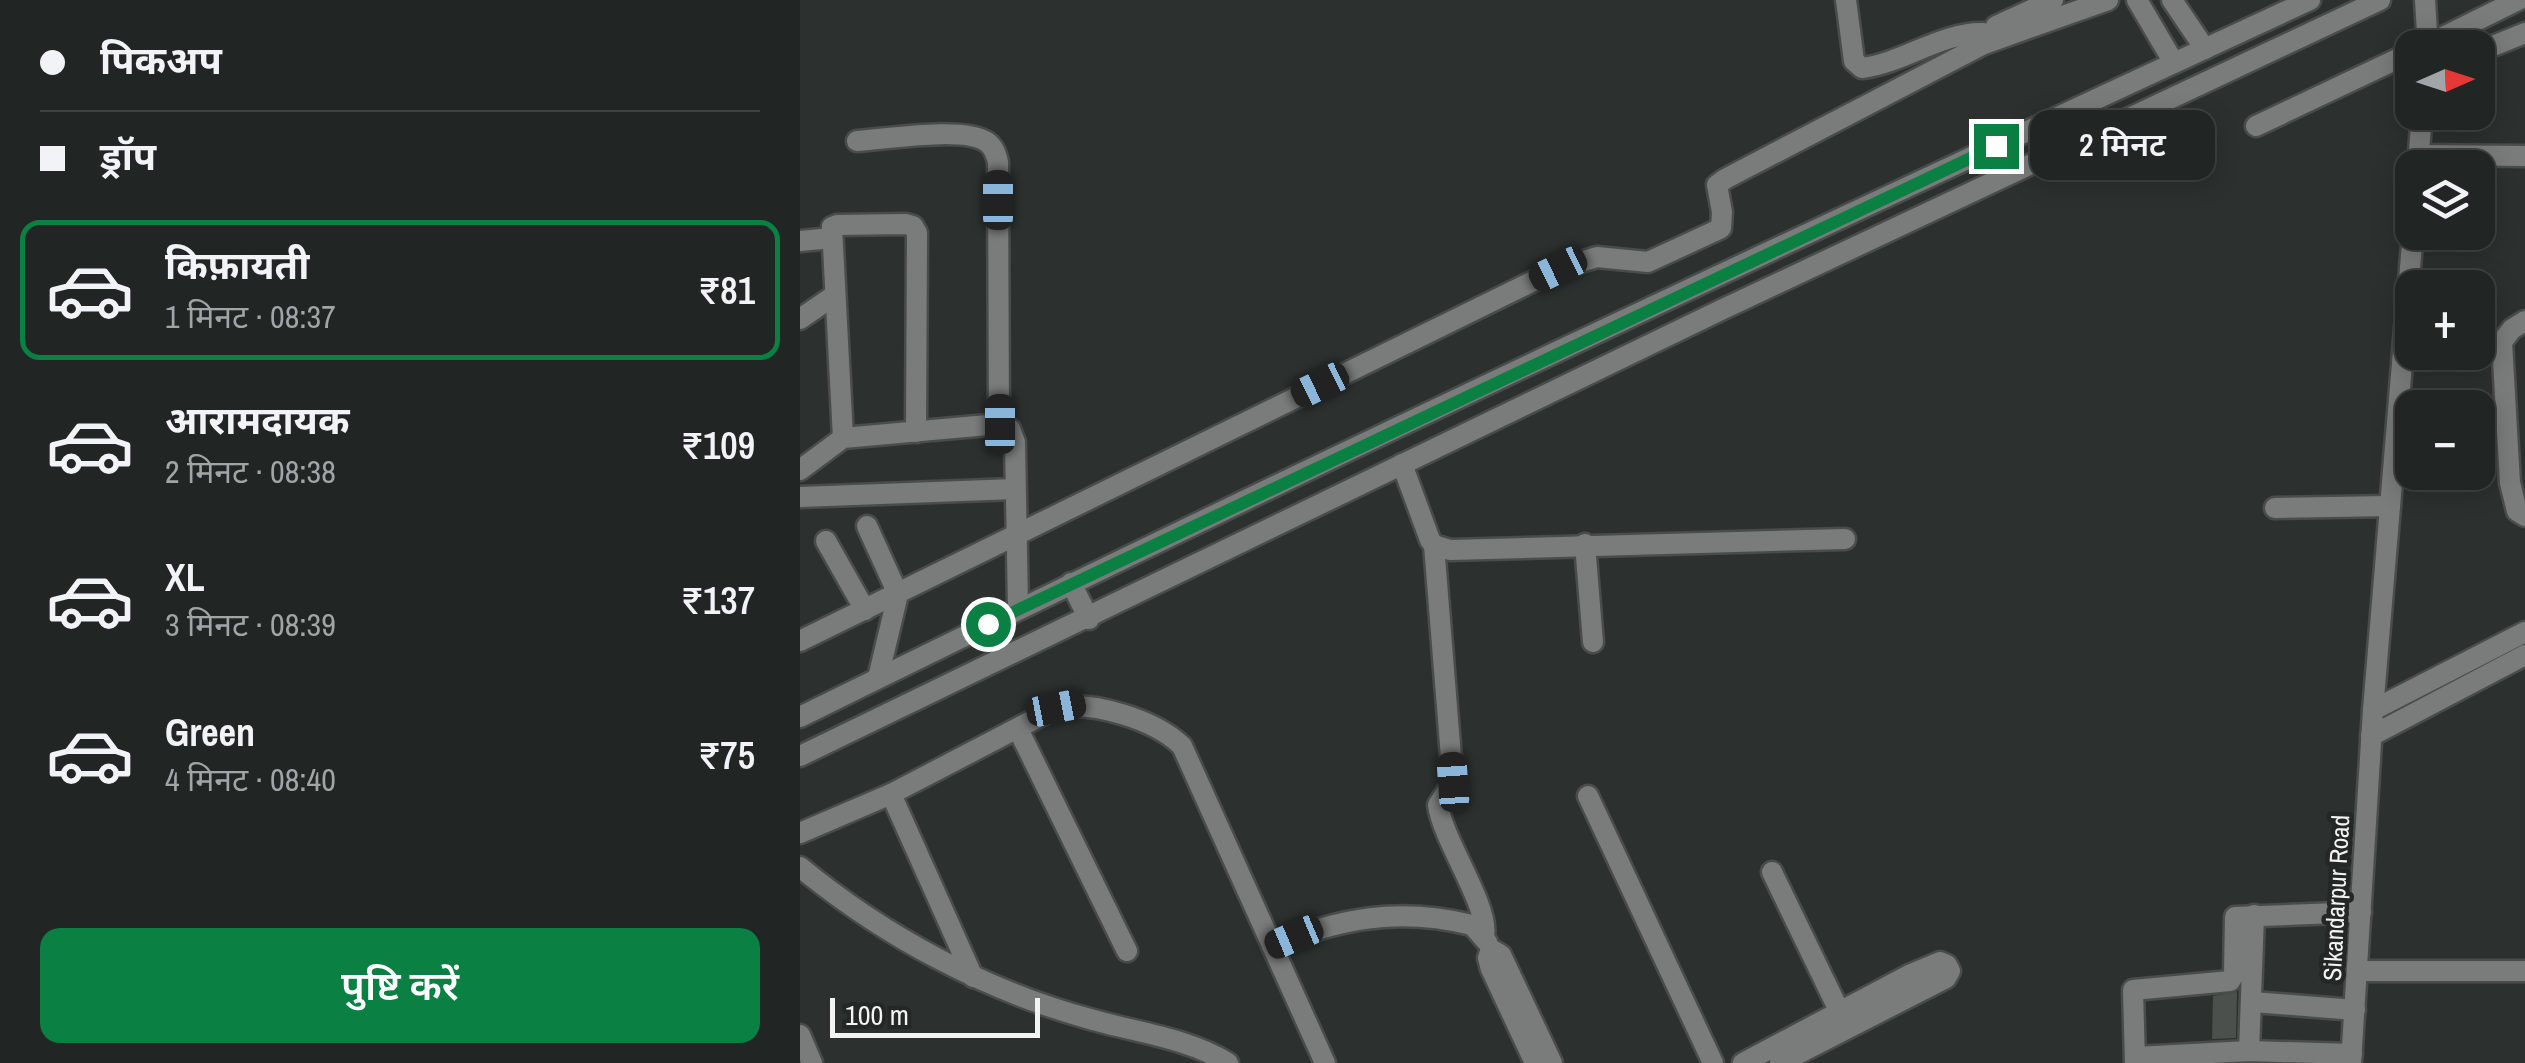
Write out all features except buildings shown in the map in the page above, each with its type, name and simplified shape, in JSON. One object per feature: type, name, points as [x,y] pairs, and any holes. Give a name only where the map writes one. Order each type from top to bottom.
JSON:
[{"type":"street","points":[[1846,0],[1854,61],[1862,68],[1892,62],[1968,34],[1988,36],[2108,0]]},
{"type":"street","points":[[800,641],[1558,269],[1597,258],[1648,262],[1721,228],[1718,185],[1724,179],[2053,0]]},
{"type":"street","points":[[2137,0],[2174,63]]},
{"type":"street","points":[[2172,0],[2205,49]]},
{"type":"street","points":[[800,717],[1772,249],[2310,0]]},
{"type":"street","points":[[800,756],[1402,464],[2380,0]]},
{"type":"street","points":[[2423,30],[2425,0]]},
{"type":"street","points":[[2458,30],[2518,0]]},
{"type":"street","points":[[2495,45],[2525,34]]},
{"type":"street","points":[[2256,126],[2395,61]]},
{"type":"street","points":[[858,141],[964,134],[984,139],[994,148],[998,162],[1000,424]]},
{"type":"street","points":[[2495,157],[2525,156]]},
{"type":"street","points":[[843,438],[832,238],[832,227],[837,225],[906,224],[913,226],[916,233],[916,432]]},
{"type":"street","points":[[800,241],[832,238]]},
{"type":"street","name":"Sikandarpur Road","points":[[2351,1058],[2371,736],[2411,250]]},
{"type":"street","points":[[800,319],[836,295]]},
{"type":"street","points":[[2525,321],[2502,342],[2510,483],[2517,512],[2525,516]]},
{"type":"street","points":[[800,470],[843,438],[1000,424],[1010,429],[1015,442],[1018,609]]},
{"type":"street","points":[[1402,464],[1434,545],[1453,782],[1438,805],[1441,822],[1482,916],[1492,969],[1535,1063]]},
{"type":"street","points":[[800,497],[1014,489]]},
{"type":"street","points":[[2276,508],[2390,506]]},
{"type":"street","points":[[867,526],[898,594],[878,678]]},
{"type":"street","points":[[1434,545],[1450,550],[1845,539]]},
{"type":"street","points":[[826,541],[865,610]]},
{"type":"street","points":[[1585,544],[1593,642]]},
{"type":"street","points":[[851,581],[885,563]]},
{"type":"street","points":[[1071,584],[1090,618]]},
{"type":"street","points":[[2373,710],[2525,632]]},
{"type":"street","points":[[2371,736],[2525,655]]},
{"type":"street","points":[[800,833],[891,794],[1056,708],[1078,704],[1103,709],[1174,738],[1182,746],[1325,1063]]},
{"type":"street","points":[[1018,729],[1127,951]]},
{"type":"street","points":[[891,794],[974,977]]},
{"type":"street","points":[[1588,796],[1713,1063]]},
{"type":"street","points":[[800,868],[860,914],[974,977],[1088,1019],[1158,1037],[1228,1063]]},
{"type":"street","points":[[1772,872],[1844,1021]]},
{"type":"street","points":[[2351,1058],[2249,1052],[2136,1060],[2133,990],[2230,981],[2234,975],[2233,922],[2239,915],[2361,912]]},
{"type":"street","points":[[2249,1052],[2254,915]]},
{"type":"street","points":[[1272,946],[1317,928],[1374,918],[1472,925],[1501,955],[1552,1063]]},
{"type":"street","points":[[2357,971],[2525,971]]},
{"type":"street","points":[[2253,1002],[2354,1010]]},
{"type":"street","points":[[1793,1060],[1844,1021]]},
{"type":"street","points":[[1743,1063],[1844,1021]]},
{"type":"street","points":[[800,1035],[812,1063]]},
{"type":"route","points":[[988,624],[1996,146]]}]
